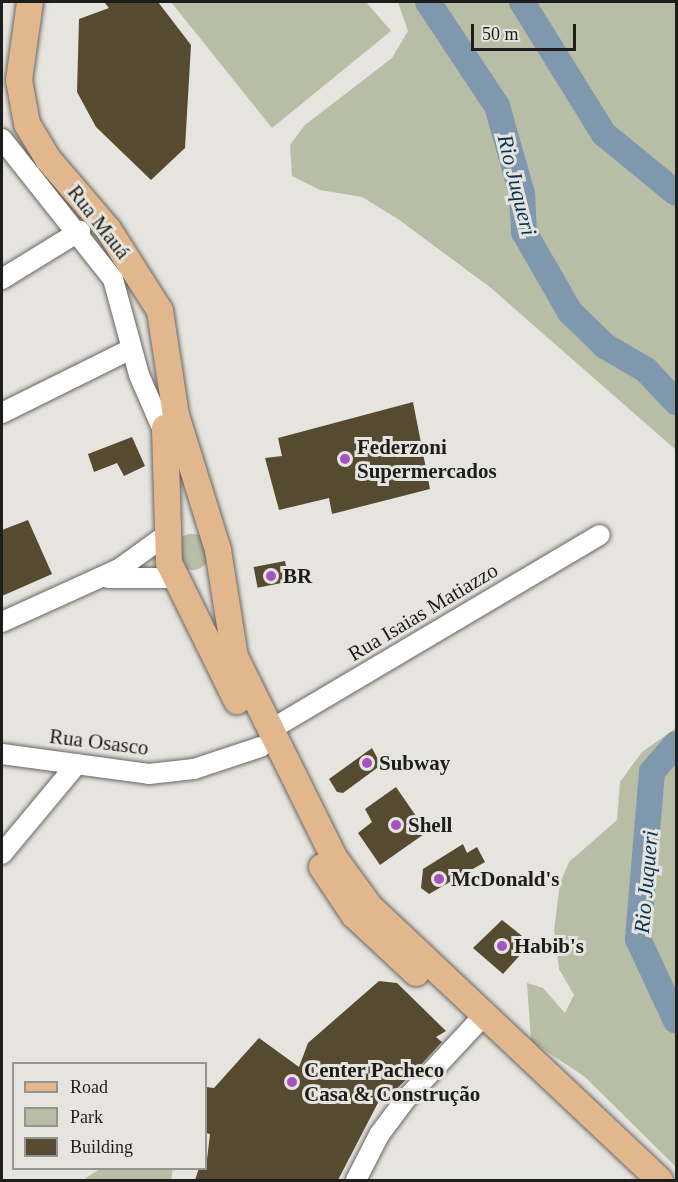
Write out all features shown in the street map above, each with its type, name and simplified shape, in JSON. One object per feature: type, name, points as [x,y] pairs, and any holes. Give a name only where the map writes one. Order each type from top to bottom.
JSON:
[{"type":"main road","points":[[30,2],[19,80],[27,124],[139,276],[160,311],[187,461],[212,529],[235,657],[265,738],[339,898],[475,1025],[563,1092]]},
{"type":"main road","points":[[139,276],[166,437],[170,499],[165,536],[177,578],[265,738],[350,882],[563,1092],[660,1180]]},
{"type":"main road","points":[[165,536],[188,523],[212,529]]},
{"type":"main road","points":[[177,578],[203,576],[219,558]]},
{"type":"street","name":"Rua Mauá","points":[[2,139],[80,231],[113,279],[131,349],[166,437]]},
{"type":"street","points":[[2,279],[80,231]]},
{"type":"street","points":[[2,413],[131,349]]},
{"type":"street","name":"Rua Isaias Matiazzo","points":[[265,738],[600,535]]},
{"type":"street","points":[[3,624],[99,579],[165,536]]},
{"type":"street","points":[[99,579],[177,578]]},
{"type":"street","name":"Rua Osasco","points":[[2,754],[149,774],[194,769],[265,738]]},
{"type":"street","points":[[2,854],[77,764]]},
{"type":"street","points":[[356,1180],[379,1135],[405,1100],[475,1025]]},
{"type":"green space","points":[[171,2],[366,2],[391,31],[272,128]]},
{"type":"green space","points":[[398,2],[676,2],[676,450],[491,288],[398,219],[362,197],[320,190],[292,176],[290,145],[305,125],[392,58],[408,31]]},
{"type":"green space","points":[[192,534],[205,539],[210,552],[205,565],[192,570],[179,565],[174,552],[179,539]]},
{"type":"green space","points":[[676,728],[676,1167],[585,1077],[531,1041],[527,983],[543,988],[565,1013],[574,995],[559,969],[554,930],[560,883],[569,862],[617,820],[620,782],[642,752]]},
{"type":"green space","points":[[98,1170],[173,1170],[171,1180],[83,1180]]},
{"type":"building","points":[[104,2],[158,2],[191,45],[185,148],[151,180],[96,127],[77,92],[79,19],[109,8]]},
{"type":"building","name":"Federzoni Supermercados","points":[[413,402],[430,489],[332,514],[329,498],[279,510],[265,458],[282,456],[278,438]]},
{"type":"building","points":[[132,437],[145,466],[124,476],[117,463],[94,472],[88,454]]},
{"type":"building","points":[[28,520],[52,574],[2,596],[2,530]]},
{"type":"building","name":"BR","points":[[285,561],[289,582],[258,588],[254,567]]},
{"type":"building","points":[[372,748],[381,765],[343,793],[337,792],[329,779]]},
{"type":"building","name":"Shell","points":[[396,787],[427,832],[380,865],[358,833],[372,822],[365,809]]},
{"type":"building","name":"McDonald's","points":[[463,844],[467,853],[477,847],[485,862],[429,894],[421,888],[423,869]]},
{"type":"building","name":"Habib's","points":[[502,920],[531,943],[503,974],[473,948]]},
{"type":"building","name":"Center Pacheco Casa & Construção","points":[[379,981],[397,983],[446,1031],[436,1037],[442,1042],[418,1068],[385,1100],[381,1097],[338,1180],[195,1180],[198,1170],[207,1170],[210,1134],[207,1133],[207,1087],[214,1088],[259,1038],[299,1067],[308,1043]]},
{"type":"waterway","name":"Rio Juqueri","points":[[428,2],[497,106],[522,194],[524,232],[570,312],[605,346],[646,370],[676,402]]},
{"type":"waterway","points":[[522,2],[604,134],[676,193]]},
{"type":"waterway","name":"Rio Juqueri","points":[[676,744],[652,772],[638,939],[676,1021]]},
{"type":"place","name":"Federzoni Supermercados","points":[[345,459]]},
{"type":"place","name":"BR","points":[[271,576]]},
{"type":"place","name":"Subway","points":[[367,763]]},
{"type":"place","name":"Shell","points":[[396,825]]},
{"type":"place","name":"McDonald's","points":[[439,879]]},
{"type":"place","name":"Habib's","points":[[502,946]]},
{"type":"place","name":"Center Pacheco Casa & Construção","points":[[292,1082]]}]
